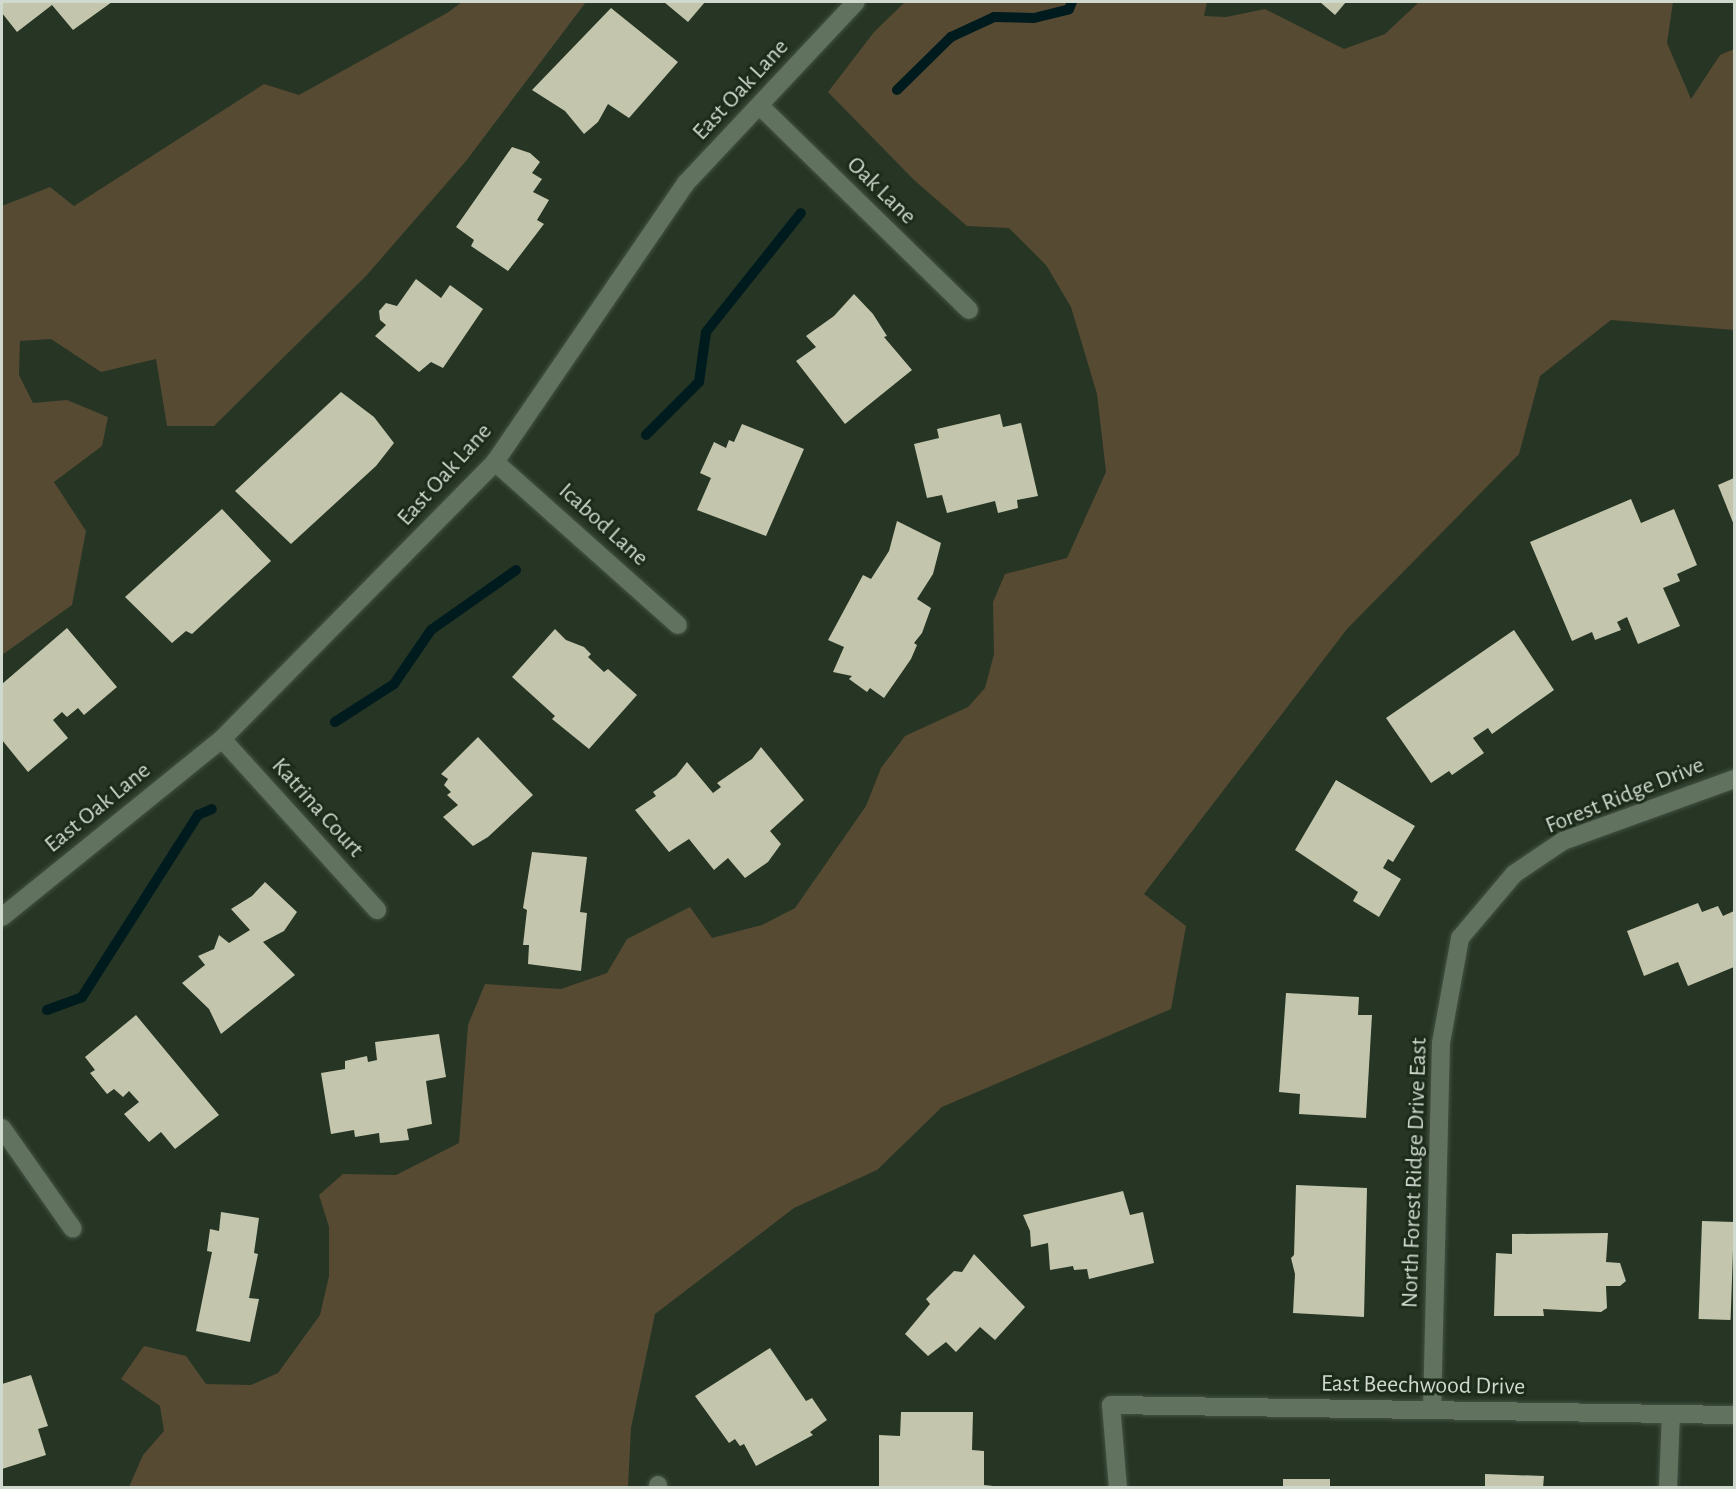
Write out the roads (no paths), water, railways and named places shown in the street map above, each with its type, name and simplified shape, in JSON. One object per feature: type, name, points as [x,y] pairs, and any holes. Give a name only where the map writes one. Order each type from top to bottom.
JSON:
[{"type":"street","name":"East Oak Lane","points":[[2,917],[222,739],[495,462],[686,183],[856,2]]},
{"type":"street","name":"Oak Lane","points":[[760,106],[969,310]]},
{"type":"street","name":"Icabod Lane","points":[[495,462],[678,625]]},
{"type":"street","name":"Katrina Court","points":[[222,739],[377,910]]},
{"type":"street","name":"Forest Ridge Drive","points":[[1460,938],[1514,874],[1563,841],[1734,779]]},
{"type":"street","name":"North Forest Ridge Drive East","points":[[1432,1410],[1441,1043],[1460,938]]},
{"type":"street","points":[[2,1128],[73,1230]]},
{"type":"street","name":"East Beechwood Drive","points":[[1118,1488],[1111,1405],[1734,1415]]},
{"type":"street","points":[[1668,1488],[1671,1414]]},
{"type":"waterway","points":[[897,90],[951,37],[994,17],[1034,18],[1069,9],[1072,2]]},
{"type":"waterway","points":[[646,435],[699,382],[706,332],[801,213]]},
{"type":"waterway","points":[[335,722],[394,684],[431,630],[516,570]]},
{"type":"waterway","points":[[47,1010],[82,997],[198,815],[212,809]]}]
